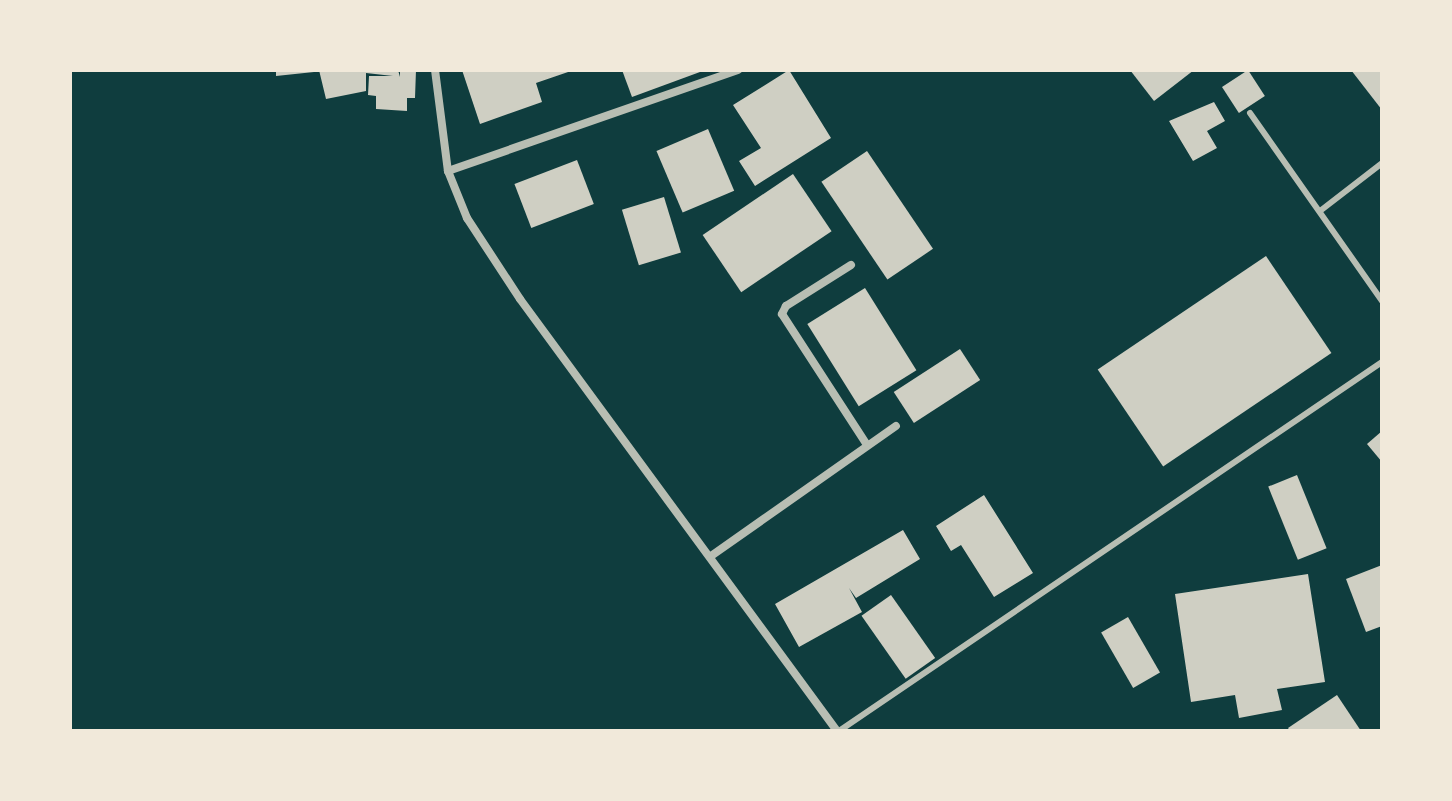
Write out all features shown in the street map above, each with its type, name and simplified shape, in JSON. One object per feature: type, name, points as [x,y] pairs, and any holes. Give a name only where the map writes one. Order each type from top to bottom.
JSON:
[{"type":"street","points":[[435,70],[448,171],[467,218],[520,299],[838,731]]},
{"type":"street","points":[[448,171],[738,70]]},
{"type":"street","points":[[851,265],[786,306],[782,314],[867,445]]},
{"type":"street","points":[[711,556],[896,426]]},
{"type":"lane","points":[[1250,113],[1382,301]]},
{"type":"lane","points":[[1320,211],[1382,163]]},
{"type":"lane","points":[[838,731],[1382,362]]},
{"type":"building","points":[[276,70],[314,70],[314,72],[276,76]]},
{"type":"building","points":[[319,70],[398,70],[400,77],[400,70],[416,70],[415,98],[407,98],[407,111],[376,109],[376,96],[368,95],[369,76],[393,76],[366,73],[366,91],[326,99]]},
{"type":"building","points":[[462,70],[571,71],[536,83],[542,102],[480,124]]},
{"type":"building","points":[[622,70],[699,70],[700,72],[632,97]]},
{"type":"building","points":[[789,70],[831,138],[755,186],[739,161],[761,148],[733,105]]},
{"type":"building","points":[[1130,70],[1194,70],[1154,101]]},
{"type":"building","points":[[1248,70],[1265,96],[1239,113],[1222,87]]},
{"type":"building","points":[[1351,70],[1382,70],[1382,110]]},
{"type":"building","points":[[1214,102],[1225,121],[1207,131],[1217,148],[1193,161],[1169,121]]},
{"type":"building","points":[[708,129],[734,191],[683,213],[656,151]]},
{"type":"building","points":[[867,151],[933,249],[887,280],[821,182]]},
{"type":"building","points":[[577,160],[594,204],[531,228],[514,184]]},
{"type":"building","points":[[793,174],[832,231],[741,292],[703,235]]},
{"type":"building","points":[[664,197],[681,252],[639,265],[622,210]]},
{"type":"building","points":[[1266,256],[1331,353],[1163,467],[1098,370]]},
{"type":"building","points":[[865,288],[916,370],[859,406],[807,324]]},
{"type":"building","points":[[960,349],[980,380],[914,423],[894,392]]},
{"type":"building","points":[[1382,431],[1382,462],[1367,444]]},
{"type":"building","points":[[1297,475],[1327,548],[1298,560],[1268,487]]},
{"type":"building","points":[[984,495],[1033,573],[994,597],[961,545],[951,551],[936,526]]},
{"type":"building","points":[[903,530],[920,559],[856,598],[849,588],[862,612],[799,647],[775,604]]},
{"type":"building","points":[[1382,565],[1382,626],[1366,632],[1346,579]]},
{"type":"building","points":[[1308,574],[1325,682],[1277,689],[1282,710],[1239,718],[1235,695],[1191,702],[1175,594]]},
{"type":"building","points":[[891,595],[935,658],[906,679],[862,616]]},
{"type":"building","points":[[1128,617],[1160,672],[1133,688],[1101,632]]},
{"type":"building","points":[[1337,695],[1361,731],[1290,731],[1288,728]]}]
